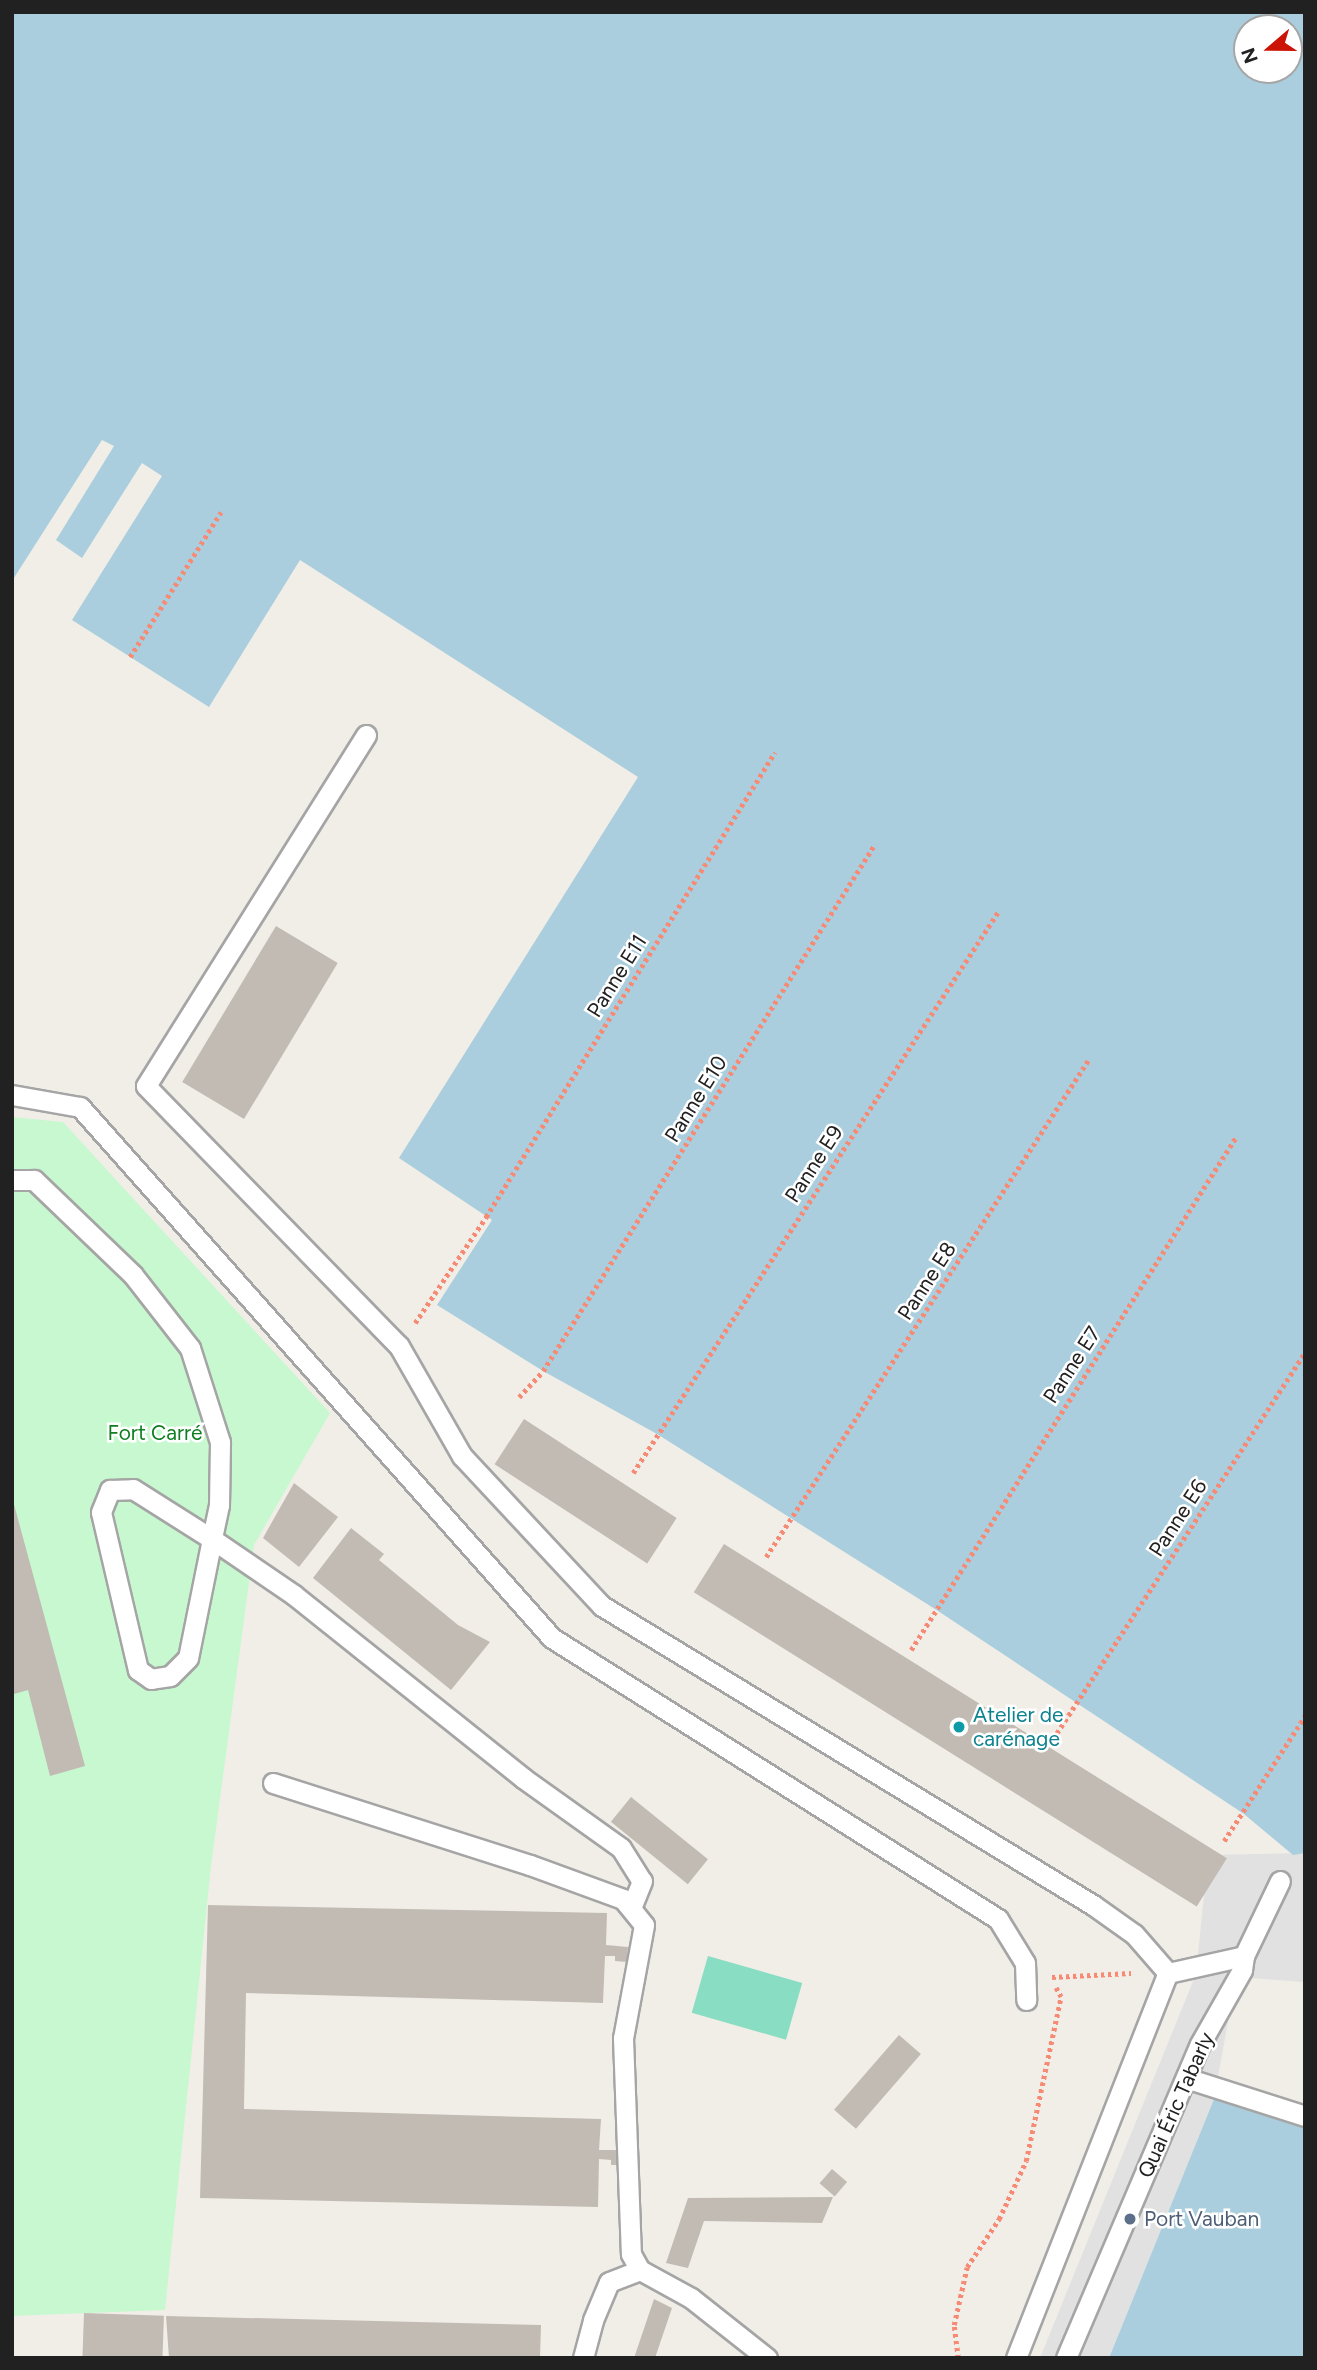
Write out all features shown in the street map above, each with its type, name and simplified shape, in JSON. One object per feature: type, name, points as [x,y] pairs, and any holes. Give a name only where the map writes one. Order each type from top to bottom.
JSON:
[{"type":"lane","points":[[366,735],[146,1086],[399,1346],[462,1456],[602,1606],[1093,1906],[1134,1934],[1168,1973]]},
{"type":"lane","points":[[12,1095],[80,1107],[552,1638],[998,1919],[1025,1963],[1026,2000]]},
{"type":"lane","points":[[12,1181],[34,1180],[133,1275],[190,1348],[220,1442],[219,1505],[212,1539],[188,1658],[170,1676],[151,1679],[138,1670],[101,1512],[110,1490],[133,1489],[212,1539],[294,1595],[523,1778],[621,1848],[642,1881],[631,1909]]},
{"type":"lane","points":[[273,1783],[530,1865],[623,1899],[645,1925],[623,2038],[631,2254],[640,2270],[691,2298],[767,2358]]},
{"type":"lane","name":"Quai Éric Tabarly","points":[[1066,2358],[1200,2045],[1243,1963],[1280,1881]]},
{"type":"lane","points":[[1168,1973],[1243,1963]]},
{"type":"lane","points":[[1016,2358],[1168,1973]]},
{"type":"lane","points":[[1186,2078],[1305,2116]]},
{"type":"lane","points":[[583,2358],[593,2320],[609,2282],[640,2270]]},
{"type":"path","points":[[130,657],[221,512]]},
{"type":"path","name":"Panne E11","points":[[399,1346],[486,1217],[775,752]]},
{"type":"path","name":"Panne E10","points":[[519,1397],[543,1371],[875,844]]},
{"type":"path","name":"Panne E9","points":[[632,1472],[998,912]]},
{"type":"path","name":"Panne E8","points":[[766,1557],[1089,1059]]},
{"type":"path","name":"Panne E7","points":[[911,1650],[934,1609],[1236,1138]]},
{"type":"path","name":"Panne E6","points":[[1054,1739],[1305,1353]]},
{"type":"path","points":[[1224,1841],[1244,1814],[1305,1716]]},
{"type":"path","points":[[957,2358],[954,2325],[967,2267],[999,2219],[1026,2161],[1061,1997],[1051,1978],[1025,1963]]},
{"type":"path","points":[[1051,1978],[1105,1972]]},
{"type":"green space","name":"Fort Carré","points":[[12,1117],[63,1122],[330,1413],[254,1545],[211,1866],[165,2310],[12,2316]]},
{"type":"green space","points":[[708,1956],[802,1983],[786,2040],[692,2013]]},
{"type":"shaded area","name":"Port Vauban","points":[[1305,1853],[1305,1982],[1236,1977],[1214,2099],[1109,2358],[1040,2358],[1196,1974],[1208,1855]]},
{"type":"water","points":[[12,12],[1305,12],[1305,1853],[1293,1855],[1244,1814],[935,1609],[657,1434],[543,1371],[437,1305],[492,1220],[399,1158],[638,777],[300,560],[209,707],[72,620],[162,476],[142,463],[82,558],[56,540],[114,446],[102,440],[12,581]]},
{"type":"water","name":"Port Vauban","points":[[1214,2099],[1305,2127],[1305,2358],[1109,2358]]},
{"type":"building","points":[[276,926],[338,963],[244,1119],[182,1082]]},
{"type":"building","points":[[524,1419],[677,1518],[647,1563],[495,1464]]},
{"type":"building","points":[[294,1483],[338,1517],[299,1567],[263,1538]]},
{"type":"building","points":[[12,1497],[85,1766],[50,1776],[28,1690],[14,1694],[12,1689]]},
{"type":"building","points":[[351,1528],[384,1554],[379,1560],[458,1625],[490,1642],[451,1690],[313,1578]]},
{"type":"building","name":"Atelier de carénage","points":[[724,1544],[1227,1858],[1197,1907],[694,1592]]},
{"type":"building","points":[[631,1797],[708,1859],[688,1884],[611,1822]]},
{"type":"building","points":[[208,1905],[607,1913],[606,1945],[628,1947],[627,1962],[615,1961],[615,1956],[605,1956],[603,2003],[246,1993],[244,2109],[601,2119],[599,2150],[622,2150],[622,2165],[611,2165],[611,2160],[599,2159],[598,2207],[200,2198]]},
{"type":"building","points":[[899,2035],[921,2054],[856,2129],[834,2110]]},
{"type":"building","points":[[832,2169],[847,2182],[835,2196],[820,2183]]},
{"type":"building","points":[[833,2197],[822,2223],[704,2221],[688,2268],[666,2263],[688,2198]]},
{"type":"building","points":[[654,2299],[672,2308],[655,2358],[634,2358]]},
{"type":"building","points":[[84,2313],[164,2316],[162,2358],[82,2358]]},
{"type":"building","points":[[166,2316],[541,2325],[540,2358],[169,2358]]},
{"type":"place","name":"Atelier de carénage","points":[[959,1727]]},
{"type":"place","name":"Port Vauban","points":[[1130,2219]]}]
